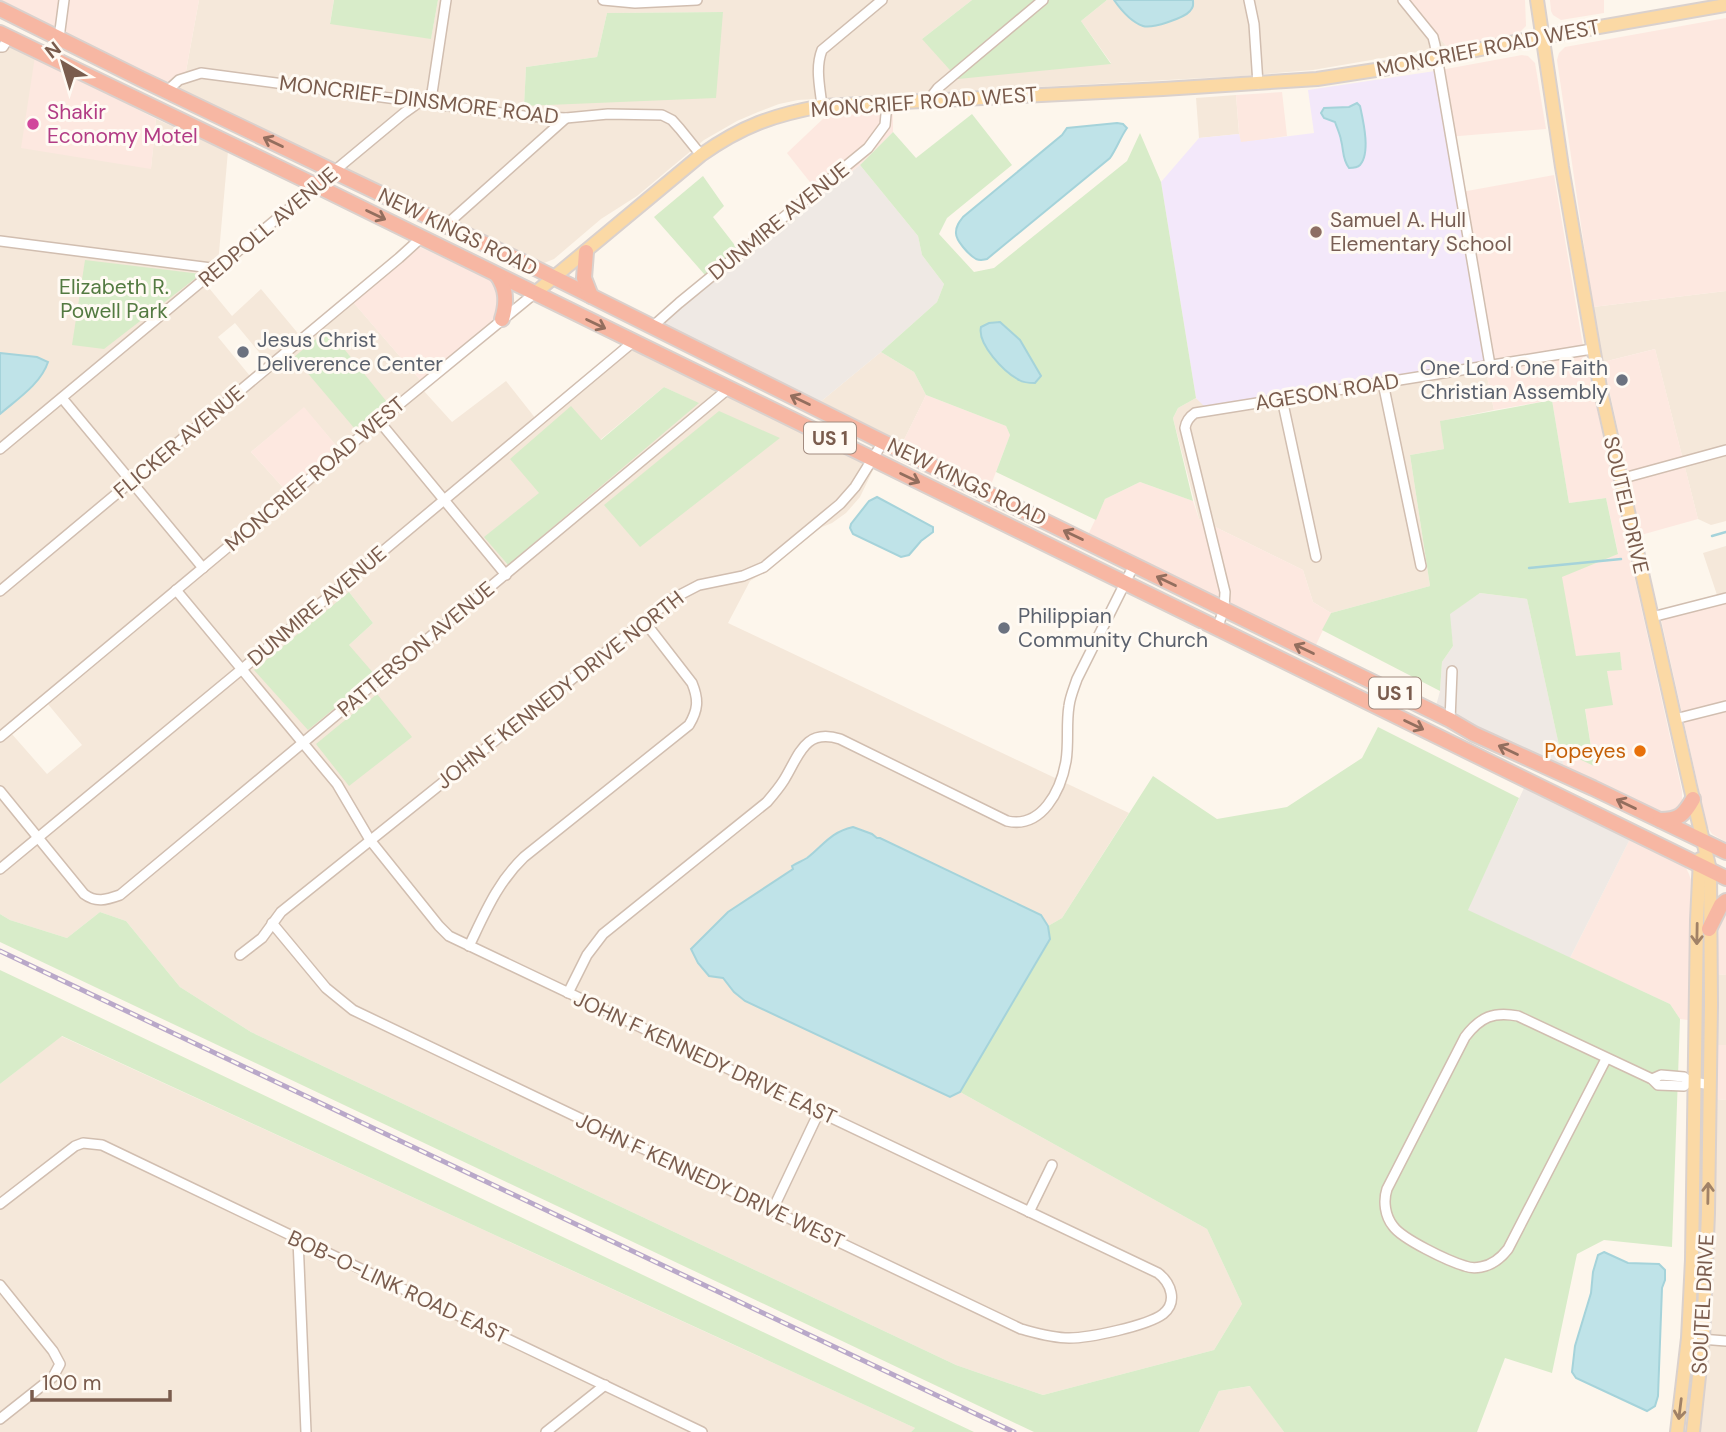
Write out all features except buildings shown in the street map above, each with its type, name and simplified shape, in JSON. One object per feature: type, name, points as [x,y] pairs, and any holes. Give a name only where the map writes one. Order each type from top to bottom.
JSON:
[{"type":"highway","name":"NEW KINGS ROAD","points":[[0,9],[591,296],[1474,734],[1726,852]]},
{"type":"highway","name":"NEW KINGS ROAD","points":[[3,39],[54,58],[317,186],[1726,878]]},
{"type":"highway","points":[[586,252],[584,278],[591,296]]},
{"type":"highway","points":[[496,274],[505,293],[506,307],[502,318]]},
{"type":"highway","points":[[1660,821],[1678,818],[1693,799]]},
{"type":"highway","points":[[1709,929],[1721,905],[1726,901]]},
{"type":"main road","name":"SOUTEL DRIVE","points":[[1537,0],[1592,349],[1703,841],[1709,929],[1710,1085],[1703,1339],[1693,1432]]},
{"type":"main road","name":"MONCRIEF ROAD WEST","points":[[535,293],[701,155],[765,119],[790,112],[822,106],[1317,79],[1726,5]]},
{"type":"main road","name":"SOUTEL DRIVE","points":[[1677,1432],[1688,1338],[1692,1260],[1692,1082],[1705,868]]},
{"type":"street","points":[[54,58],[64,0]]},
{"type":"street","name":"REDPOLL AVENUE","points":[[0,449],[404,113],[432,93],[446,0]]},
{"type":"street","points":[[603,0],[635,3],[697,0]]},
{"type":"street","points":[[822,106],[818,68],[822,50],[882,0]]},
{"type":"street","points":[[928,101],[938,88],[1043,0]]},
{"type":"street","points":[[1249,0],[1254,24],[1258,84]]},
{"type":"street","points":[[1402,0],[1433,37],[1490,365]]},
{"type":"street","name":"MONCRIEF-DINSMORE ROAD","points":[[167,91],[179,80],[201,72],[524,116],[566,118],[608,114],[662,114],[680,128],[701,155]]},
{"type":"street","name":"DUNMIRE AVENUE","points":[[652,327],[868,148],[885,125],[887,103]]},
{"type":"street","points":[[446,225],[566,118]]},
{"type":"street","name":"FLICKER AVENUE","points":[[0,591],[421,238]]},
{"type":"street","points":[[0,241],[219,269]]},
{"type":"street","name":"MONCRIEF ROAD WEST","points":[[0,737],[535,293]]},
{"type":"street","name":"DUNMIRE AVENUE","points":[[0,869],[633,342]]},
{"type":"street","name":"AGESON ROAD","points":[[1224,609],[1225,592],[1185,428],[1188,419],[1195,413],[1592,349]]},
{"type":"street","points":[[1383,383],[1421,566]]},
{"type":"street","name":"PATTERSON AVENUE","points":[[38,837],[91,899],[99,901],[120,895],[728,389]]},
{"type":"street","points":[[62,398],[203,568]]},
{"type":"street","points":[[1282,399],[1316,557]]},
{"type":"street","points":[[379,421],[506,575]]},
{"type":"street","name":"JOHN F KENNEDY DRIVE NORTH","points":[[240,955],[262,938],[281,912],[672,599],[699,585],[743,576],[764,567],[841,505],[883,442]]},
{"type":"street","points":[[1620,479],[1726,450]]},
{"type":"street","points":[[568,993],[587,955],[603,934],[767,803],[784,780],[798,753],[812,740],[821,736],[840,739],[1007,821],[1022,822],[1039,815],[1046,808],[1063,773],[1068,747],[1069,706],[1077,679],[1134,565]]},
{"type":"street","name":"JOHN F KENNEDY DRIVE EAST","points":[[176,590],[337,784],[370,840],[449,936],[1158,1273],[1170,1285],[1171,1292]]},
{"type":"street","points":[[1652,617],[1726,598]]},
{"type":"street","points":[[1217,629],[1224,609]]},
{"type":"street","points":[[469,946],[495,893],[512,868],[689,725],[694,717],[698,706],[692,683],[644,621]]},
{"type":"street","points":[[1450,720],[1452,671]]},
{"type":"street","points":[[1675,719],[1726,706]]},
{"type":"street","points":[[1461,748],[1474,734]]},
{"type":"street","points":[[0,791],[38,837]]},
{"type":"street","name":"JOHN F KENNEDY DRIVE WEST","points":[[272,923],[326,988],[353,1010],[1021,1329],[1066,1338],[1101,1335],[1164,1313],[1168,1308],[1171,1292]]},
{"type":"street","points":[[1606,1059],[1514,1237],[1500,1258],[1490,1265],[1467,1267],[1400,1235],[1392,1226],[1385,1205],[1387,1189],[1465,1037],[1472,1027],[1495,1014],[1518,1016],[1653,1079],[1658,1085],[1684,1086],[1692,1082],[1710,1085]]},
{"type":"street","points":[[772,1211],[819,1112]]},
{"type":"street","name":"BOB-O-LINK ROAD EAST","points":[[0,1204],[68,1150],[83,1143],[102,1145],[702,1432]]},
{"type":"street","points":[[1029,1212],[1052,1166]]},
{"type":"street","points":[[298,1239],[306,1432]]},
{"type":"street","points":[[0,1285],[53,1351],[60,1364],[53,1377],[0,1419]]},
{"type":"street","points":[[1688,1338],[1726,1341]]},
{"type":"street","points":[[546,1432],[605,1385]]},
{"type":"shaded area","points":[[0,0],[199,0],[186,71],[166,84],[0,3]]},
{"type":"shaded area","points":[[199,0],[334,0],[330,23],[431,38],[438,0],[972,0],[922,39],[1111,63],[1081,21],[1107,0],[1114,0],[1132,20],[1142,26],[1193,6],[1193,0],[1408,0],[1447,47],[1313,70],[798,100],[779,104],[737,121],[704,140],[637,196],[601,219],[554,259],[544,263],[537,263],[166,84],[186,71]],"holes":[[[723,12],[524,106],[526,67],[597,57],[607,13]]]},
{"type":"shaded area","points":[[1408,0],[1525,0],[1526,26],[1518,34],[1447,47]]},
{"type":"shaded area","points":[[1550,0],[1604,0],[1604,13],[1561,20],[1553,15]]},
{"type":"shaded area","points":[[1726,18],[1726,291],[1593,307],[1557,60],[1559,53],[1565,47]]},
{"type":"shaded area","points":[[0,39],[35,56],[151,168],[156,119],[228,151],[218,264],[209,288],[232,316],[261,289],[306,343],[353,302],[421,381],[339,449],[304,408],[251,452],[287,492],[0,732]],"holes":[[[235,323],[268,363],[250,376],[218,337]]]},
{"type":"shaded area","points":[[35,56],[156,119],[151,169],[21,148]]},
{"type":"shaded area","points":[[1528,56],[1535,63],[1546,129],[1447,137],[1435,71]]},
{"type":"shaded area","name":"Samuel A. Hull Elementary School","points":[[1435,71],[1484,362],[1205,407],[1196,398],[1161,182],[1199,138],[1239,134],[1241,142],[1314,133],[1308,90]]},
{"type":"shaded area","points":[[1282,92],[1287,136],[1240,143],[1236,95]]},
{"type":"shaded area","points":[[1236,95],[1239,134],[1199,138],[1196,98]]},
{"type":"shaded area","points":[[893,112],[893,132],[860,165],[821,196],[787,153],[826,116]]},
{"type":"shaded area","points":[[860,165],[918,236],[922,255],[944,284],[937,302],[819,403],[661,324]]},
{"type":"shaded area","points":[[1554,175],[1583,346],[1682,791],[1680,810],[1668,818],[1564,768],[1560,750],[1594,765],[1585,708],[1607,671],[1622,669],[1619,652],[1576,657],[1561,576],[1618,553],[1606,498],[1569,503],[1552,400],[1494,410],[1484,362],[1456,193]]},
{"type":"shaded area","points":[[420,247],[489,279],[499,296],[499,307],[494,319],[421,381],[353,302]]},
{"type":"shaded area","points":[[1726,291],[1726,521],[1711,525],[1698,519],[1655,349],[1603,362],[1593,307]]},
{"type":"shaded area","points":[[624,346],[874,468],[860,497],[846,513],[822,527],[750,581],[728,623],[1129,813],[1062,918],[1048,926],[1041,915],[880,838],[833,835],[763,890],[722,978],[745,1001],[950,1097],[960,1092],[1207,1229],[1242,1304],[1214,1350],[1043,1395],[956,1365],[251,1032],[180,987],[126,921],[100,912],[67,938],[10,920],[0,914],[0,742],[11,733],[47,774],[82,745],[47,703],[423,390],[452,422],[506,381],[536,419]],"holes":[[[664,387],[698,403],[507,564],[485,537],[540,493],[571,407],[600,440]],[[349,592],[373,623],[349,645]]]},
{"type":"shaded area","points":[[1655,349],[1698,519],[1641,535],[1603,362]]},
{"type":"shaded area","points":[[881,352],[914,372],[926,395],[901,446],[819,403]]},
{"type":"shaded area","points":[[1484,362],[1494,410],[1441,421],[1444,449],[1410,455],[1430,586],[1331,613],[1313,602],[1303,570],[1199,519],[1173,418],[1178,408],[1196,398],[1206,407]]},
{"type":"shaded area","points":[[926,395],[1006,426],[1010,435],[989,490],[901,446]]},
{"type":"shaded area","points":[[304,407],[339,449],[287,492],[251,452]]},
{"type":"shaded area","points":[[1140,482],[1193,501],[1199,519],[1303,570],[1313,602],[1331,613],[1314,649],[1087,537],[1105,499]]},
{"type":"shaded area","points":[[1726,546],[1726,603],[1720,604],[1703,553]]},
{"type":"shaded area","points":[[1480,593],[1527,599],[1564,768],[1436,706],[1442,662],[1453,646],[1449,614]]},
{"type":"shaded area","points":[[1726,603],[1726,842],[1712,834],[1707,826],[1661,619]]},
{"type":"shaded area","points":[[1524,788],[1630,839],[1570,958],[1467,910]]},
{"type":"shaded area","points":[[1630,839],[1679,863],[1686,868],[1691,880],[1688,1020],[1680,1019],[1670,1004],[1570,958]]},
{"type":"shaded area","points":[[1726,906],[1726,975],[1716,974],[1719,922]]},
{"type":"shaded area","points":[[1716,974],[1726,975],[1726,1045],[1716,1045]]},
{"type":"shaded area","points":[[61,1036],[915,1428],[911,1432],[0,1432],[0,1084]]},
{"type":"shaded area","points":[[1716,1045],[1726,1045],[1726,1100],[1716,1099]]},
{"type":"shaded area","points":[[1716,1099],[1726,1100],[1726,1432],[1700,1432],[1711,1326]]},
{"type":"shaded area","points":[[1251,1386],[1284,1432],[1199,1432],[1219,1391]]},
{"type":"green space","points":[[334,0],[438,0],[431,39],[330,24]]},
{"type":"green space","points":[[972,0],[1107,0],[1081,21],[1111,64],[958,79],[922,39]]},
{"type":"green space","points":[[723,12],[716,98],[524,106],[526,67],[597,57],[607,13]]},
{"type":"green space","points":[[972,114],[1012,165],[947,218],[939,234],[974,272],[994,268],[1127,161],[1140,133],[1161,182],[1196,398],[1178,408],[1173,418],[1193,501],[1140,482],[1105,499],[1096,520],[996,472],[1010,435],[1006,426],[926,395],[914,372],[881,352],[937,302],[944,284],[922,255],[918,236],[860,165],[893,132],[916,158]]},
{"type":"green space","points":[[703,176],[724,206],[713,217],[737,248],[705,275],[654,217]]},
{"type":"green space","name":"Elizabeth R. Powell Park","points":[[85,260],[201,274],[104,349],[72,345]]},
{"type":"green space","points":[[328,329],[387,402],[355,429],[294,357]]},
{"type":"green space","points":[[664,387],[699,403],[508,565],[484,537],[539,493],[510,459],[571,406],[601,440]]},
{"type":"green space","points":[[1552,400],[1569,503],[1606,498],[1618,554],[1562,577],[1576,656],[1620,652],[1622,670],[1607,671],[1613,705],[1585,709],[1594,766],[1560,750],[1527,599],[1480,593],[1450,614],[1453,646],[1442,662],[1440,691],[1322,630],[1331,613],[1430,586],[1410,455],[1444,449],[1440,421]]},
{"type":"green space","points":[[719,411],[780,438],[640,547],[604,505]]},
{"type":"green space","points":[[349,592],[373,623],[349,645],[375,675],[308,730],[254,670]]},
{"type":"green space","points":[[377,694],[412,737],[349,786],[316,744]]},
{"type":"green space","points":[[1378,727],[1519,798],[1468,910],[1670,1004],[1680,1019],[1672,1247],[1604,1240],[1577,1254],[1552,1373],[1505,1358],[1477,1432],[1284,1432],[1250,1386],[1219,1391],[1199,1432],[1034,1432],[0,942],[0,914],[10,920],[67,938],[100,912],[126,921],[180,987],[251,1032],[956,1365],[1043,1395],[1214,1350],[1242,1304],[1207,1229],[960,1092],[1050,940],[1048,926],[1062,918],[1153,776],[1217,819],[1287,807],[1362,758]]},
{"type":"green space","points":[[0,970],[974,1432],[911,1432],[915,1428],[62,1036],[0,1084]]},
{"type":"water","points":[[1114,0],[1193,0],[1193,4],[1190,11],[1181,17],[1147,27],[1130,19]]},
{"type":"water","points":[[1357,103],[1360,106],[1366,145],[1360,165],[1349,168],[1335,122],[1324,118],[1321,113],[1324,108],[1349,107]]},
{"type":"water","points":[[1117,123],[1127,128],[1110,158],[987,259],[976,259],[963,247],[956,232],[963,217],[1067,128]]},
{"type":"water","points":[[1000,322],[1020,340],[1041,376],[1035,383],[1023,382],[1013,376],[987,349],[981,327]]},
{"type":"water","points":[[0,353],[37,357],[48,362],[34,384],[0,414]]},
{"type":"water","points":[[877,497],[933,527],[933,532],[909,555],[901,557],[853,534],[851,524],[869,501]]},
{"type":"water","points":[[853,827],[1041,915],[1048,926],[1050,939],[960,1092],[950,1097],[745,1001],[723,978],[709,976],[691,949],[728,912],[793,869],[792,866],[807,858],[833,836]]},
{"type":"water","points":[[1604,1252],[1628,1263],[1659,1264],[1665,1270],[1658,1396],[1655,1406],[1647,1411],[1576,1378],[1572,1372],[1575,1346],[1591,1293],[1593,1272],[1598,1255]]},
{"type":"waterway","points":[[1712,536],[1726,532]]},
{"type":"waterway","points":[[1529,568],[1621,559]]},
{"type":"railway","points":[[0,951],[1014,1432]]},
{"type":"place","name":"Shakir Economy Motel","points":[[33,124]]},
{"type":"place","name":"Samuel A. Hull Elementary School","points":[[1316,232]]},
{"type":"place","name":"Jesus Christ Deliverence Center","points":[[243,352]]},
{"type":"place","name":"One Lord One Faith Christian Assembly","points":[[1622,380]]},
{"type":"place","name":"Philippian Community Church","points":[[1004,628]]},
{"type":"place","name":"Popeyes","points":[[1640,751]]}]
